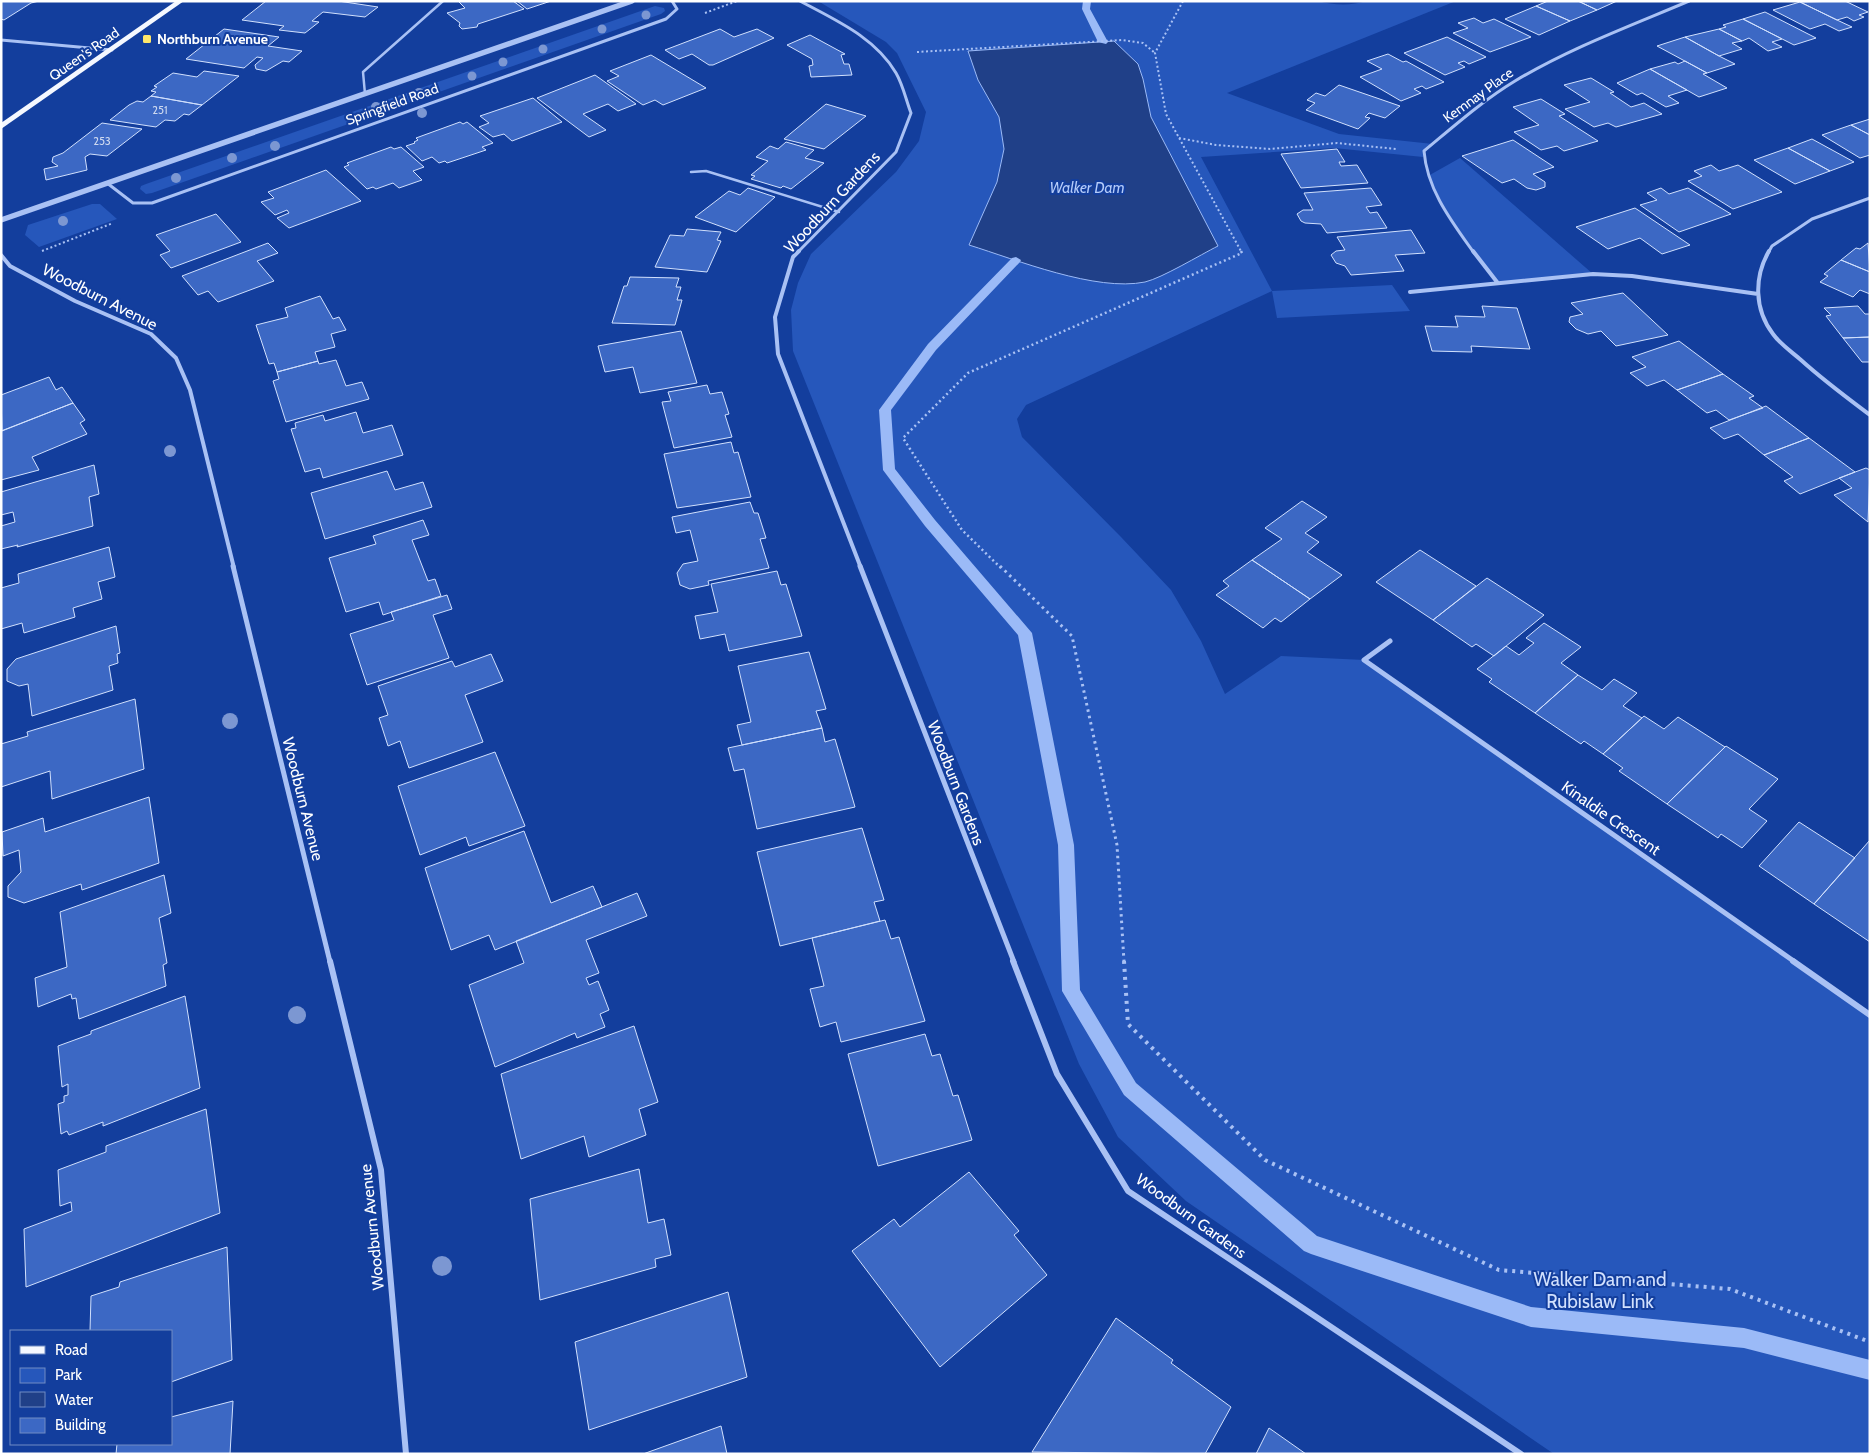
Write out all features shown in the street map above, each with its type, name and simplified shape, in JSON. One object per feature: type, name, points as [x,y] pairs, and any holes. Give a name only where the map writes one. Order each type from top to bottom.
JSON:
[{"type":"main road","name":"Queen's Road","points":[[1,127],[181,1]]},
{"type":"street","name":"Springfield Road","points":[[1,220],[632,1]]},
{"type":"street","name":"Springfield Road","points":[[142,204],[152,203],[666,19],[677,9],[672,1]]},
{"type":"street","name":"Woodburn Gardens","points":[[800,1],[856,32],[879,50],[896,72],[911,113],[896,152],[839,212],[793,256],[775,317],[778,354],[1057,1074],[1128,1191],[1521,1454]]},
{"type":"street","name":"Kemnay Place","points":[[1424,151],[1461,118],[1515,81],[1561,56],[1689,1]]},
{"type":"street","points":[[1,40],[112,50]]},
{"type":"street","points":[[1424,151],[1428,176],[1445,212],[1496,282]]},
{"type":"street","points":[[107,183],[133,202],[142,204]]},
{"type":"street","points":[[1870,198],[1812,219],[1772,246],[1760,267],[1758,294],[1762,314],[1773,334],[1825,382],[1870,414]]},
{"type":"street","name":"Woodburn Avenue","points":[[1,254],[10,266],[75,301],[151,334],[176,358],[190,390],[381,1170],[406,1454]]},
{"type":"street","points":[[1410,292],[1496,282],[1593,274],[1632,276],[1758,294]]},
{"type":"street","name":"Kinaldie Crescent","points":[[1390,641],[1364,660],[1870,1015]]},
{"type":"lane","points":[[365,94],[363,72],[443,1]]},
{"type":"lane","points":[[691,172],[706,171],[839,212]]},
{"type":"path","points":[[1183,1],[1155,52],[1166,114],[1242,253],[968,373],[903,438],[962,530],[1072,636],[1117,845],[1128,1024],[1265,1160],[1499,1270],[1730,1289],[1870,1342]]},
{"type":"path","points":[[914,52],[1122,40],[1143,43],[1155,52]]},
{"type":"path","points":[[1179,138],[1216,145],[1270,149],[1337,143],[1424,151]]},
{"type":"path","points":[[10,266],[134,215],[142,204]]},
{"type":"green space","name":"Walker Dam and Rubislaw Link","points":[[818,1],[1318,1],[1355,4],[1366,1],[1456,1],[1227,93],[1339,134],[1433,144],[1424,151],[1423,157],[1334,148],[1201,157],[1272,291],[1026,405],[1017,419],[1022,437],[1171,590],[1201,641],[1225,694],[1281,656],[1364,660],[1870,1015],[1870,1454],[1554,1454],[1186,1201],[1118,1137],[1079,1064],[793,351],[791,310],[798,283],[811,254],[896,172],[919,141],[926,112],[897,53],[886,42]]},
{"type":"green space","points":[[655,6],[664,8],[665,11],[152,193],[146,194],[140,189],[141,186],[146,184]]},
{"type":"green space","points":[[1460,158],[1593,274],[1497,282],[1445,211],[1428,176]]},
{"type":"green space","points":[[92,204],[100,204],[117,219],[39,247],[25,235],[28,225]]},
{"type":"green space","points":[[1392,285],[1410,311],[1277,318],[1272,291]]},
{"type":"water","name":"Walker Dam","points":[[1114,41],[1138,64],[1151,117],[1218,246],[1152,280],[1125,284],[1080,279],[969,245],[997,182],[1004,149],[999,117],[978,80],[968,51]]},
{"type":"building","points":[[1,1],[39,1],[31,3],[4,20],[1,19]]},
{"type":"building","points":[[266,1],[338,1],[378,7],[365,17],[323,12],[312,21],[319,22],[305,33],[279,30],[284,26],[242,20]]},
{"type":"building","points":[[513,1],[524,9],[478,24],[477,27],[462,29],[459,26],[460,23],[447,13],[465,8],[459,2]]},
{"type":"building","points":[[517,1],[551,1],[527,9]]},
{"type":"building","points":[[1548,1],[1578,1],[1597,10],[1570,21],[1536,6]]},
{"type":"building","points":[[1578,1],[1617,1],[1597,10]]},
{"type":"building","points":[[1845,1],[1868,12],[1859,15],[1864,17],[1854,21],[1847,17],[1837,20],[1800,2]]},
{"type":"building","points":[[1800,2],[1852,27],[1839,31],[1825,24],[1810,29],[1773,10]]},
{"type":"building","points":[[1536,6],[1570,21],[1539,35],[1505,19]]},
{"type":"building","points":[[1765,12],[1816,38],[1794,45],[1743,19]]},
{"type":"building","points":[[1474,18],[1483,23],[1494,19],[1531,37],[1490,52],[1453,33],[1468,28],[1458,23]]},
{"type":"building","points":[[1743,19],[1782,39],[1772,42],[1782,47],[1768,51],[1749,38],[1742,41],[1719,29],[1726,27],[1723,25]]},
{"type":"building","points":[[224,29],[279,37],[268,46],[302,51],[289,62],[283,61],[266,71],[256,69],[255,65],[263,58],[257,57],[244,68],[186,59]]},
{"type":"building","points":[[720,29],[734,37],[757,29],[774,38],[713,65],[709,65],[692,54],[679,59],[665,50]]},
{"type":"building","points":[[1719,29],[1742,41],[1732,43],[1742,49],[1719,56],[1685,37]]},
{"type":"building","points":[[810,35],[845,54],[841,55],[844,64],[849,64],[852,75],[811,77],[809,66],[813,65],[812,59],[787,45]]},
{"type":"building","points":[[1447,37],[1486,57],[1469,64],[1464,61],[1458,63],[1465,67],[1445,75],[1404,53]]},
{"type":"building","points":[[1685,37],[1735,64],[1707,73],[1657,46]]},
{"type":"building","points":[[1388,54],[1403,62],[1406,61],[1444,82],[1426,89],[1422,86],[1414,89],[1421,93],[1401,101],[1360,77],[1382,69],[1367,61]]},
{"type":"building","points":[[651,55],[706,88],[663,105],[655,100],[643,105],[607,81],[619,76],[610,71]]},
{"type":"building","points":[[1685,61],[1707,73],[1703,74],[1727,88],[1699,97],[1650,69]]},
{"type":"building","points":[[1650,69],[1687,90],[1668,96],[1679,103],[1666,107],[1642,93],[1637,95],[1617,83]]},
{"type":"building","points":[[204,71],[239,76],[202,105],[151,96],[156,92],[151,91],[157,87],[154,86],[173,73],[197,77]]},
{"type":"building","points":[[595,75],[636,104],[618,111],[608,104],[583,114],[606,130],[589,137],[537,98]]},
{"type":"building","points":[[1591,78],[1614,92],[1610,93],[1631,107],[1644,103],[1662,114],[1616,127],[1608,123],[1594,127],[1565,109],[1590,102],[1564,85]]},
{"type":"building","points":[[1339,85],[1400,106],[1385,118],[1369,113],[1365,117],[1370,118],[1358,129],[1306,110],[1315,103],[1307,100],[1316,93],[1325,96]]},
{"type":"building","points":[[151,96],[202,105],[189,115],[184,114],[175,121],[165,120],[156,127],[110,120],[129,105],[137,101],[143,102]]},
{"type":"building","points":[[533,98],[562,122],[512,141],[504,134],[493,137],[479,127],[489,123],[480,116]]},
{"type":"building","points":[[1541,99],[1565,114],[1559,116],[1598,141],[1564,151],[1557,146],[1541,150],[1514,132],[1539,125],[1513,107]]},
{"type":"building","points":[[826,104],[866,116],[824,149],[784,139]]},
{"type":"building","points":[[1870,119],[1870,135],[1851,125]]},
{"type":"building","points":[[460,122],[463,124],[467,122],[493,143],[482,147],[486,150],[447,163],[445,161],[439,163],[432,157],[422,161],[406,146],[415,143],[418,140],[416,138]]},
{"type":"building","points":[[102,123],[142,129],[107,156],[90,154],[85,157],[87,170],[46,180],[44,169],[58,166],[52,162],[53,157],[63,153]]},
{"type":"building","points":[[1851,125],[1870,135],[1870,155],[1860,158],[1822,135]]},
{"type":"building","points":[[1812,139],[1854,162],[1830,171],[1788,148]]},
{"type":"building","points":[[1513,140],[1554,167],[1533,174],[1545,182],[1545,187],[1536,190],[1527,188],[1514,179],[1502,183],[1462,156]]},
{"type":"building","points":[[786,142],[814,150],[805,158],[824,163],[791,189],[751,179],[755,176],[751,175],[768,161],[756,157],[770,146],[778,149]]},
{"type":"building","points":[[391,147],[394,149],[401,147],[424,167],[413,171],[422,180],[399,188],[393,183],[376,189],[373,187],[367,189],[344,167],[349,165],[347,163]]},
{"type":"building","points":[[1788,148],[1830,171],[1795,184],[1754,160]]},
{"type":"building","points":[[1337,149],[1345,162],[1339,162],[1341,166],[1357,165],[1368,183],[1301,188],[1281,154]]},
{"type":"building","points":[[1711,165],[1719,171],[1738,165],[1782,192],[1733,209],[1688,181],[1702,176],[1694,171]]},
{"type":"building","points":[[326,170],[361,201],[289,228],[277,218],[289,213],[287,210],[275,215],[261,202],[274,198],[268,192]]},
{"type":"building","points":[[748,188],[775,197],[736,232],[695,217],[729,191],[740,195]]},
{"type":"building","points":[[1371,188],[1382,205],[1366,207],[1370,213],[1377,212],[1387,228],[1327,233],[1321,224],[1305,223],[1301,221],[1297,214],[1303,210],[1313,210],[1304,193]]},
{"type":"building","points":[[1661,188],[1669,194],[1688,188],[1731,214],[1679,232],[1640,205],[1657,200],[1647,193]]},
{"type":"building","points":[[1635,208],[1690,245],[1662,254],[1640,238],[1608,249],[1576,227]]},
{"type":"building","points":[[216,214],[241,242],[171,268],[160,255],[170,251],[156,235]]},
{"type":"building","points":[[687,229],[721,232],[717,240],[721,241],[707,272],[655,267],[670,235],[684,236]]},
{"type":"building","points":[[1411,230],[1425,253],[1395,255],[1404,271],[1351,275],[1345,266],[1336,263],[1331,255],[1336,251],[1345,250],[1337,237]]},
{"type":"building","points":[[268,243],[278,253],[257,261],[274,281],[218,302],[208,291],[198,295],[182,276]]},
{"type":"building","points":[[1868,243],[1870,272],[1841,260],[1856,248],[1860,249]]},
{"type":"building","points":[[1841,260],[1870,272],[1870,294],[1860,290],[1853,297],[1820,282],[1828,276],[1824,274]]},
{"type":"building","points":[[630,277],[679,278],[676,287],[681,287],[677,300],[682,300],[675,325],[612,323],[624,286],[627,286]]},
{"type":"building","points":[[1623,293],[1668,335],[1616,346],[1601,331],[1588,334],[1576,329],[1569,322],[1570,317],[1583,314],[1571,303]]},
{"type":"building","points":[[320,296],[333,319],[339,317],[346,330],[331,334],[335,347],[315,352],[318,361],[277,372],[274,363],[269,364],[256,325],[288,317],[285,308]]},
{"type":"building","points":[[1482,306],[1517,308],[1530,349],[1471,346],[1472,352],[1432,351],[1425,326],[1458,327],[1455,316],[1485,317]]},
{"type":"building","points":[[1858,306],[1865,314],[1870,314],[1870,337],[1843,338],[1826,316],[1831,315],[1824,308]]},
{"type":"building","points":[[681,331],[697,383],[640,393],[633,367],[605,372],[598,346]]},
{"type":"building","points":[[1870,337],[1870,362],[1862,362],[1843,338]]},
{"type":"building","points":[[1679,341],[1723,374],[1677,390],[1664,380],[1647,386],[1630,373],[1646,367],[1632,357]]},
{"type":"building","points":[[336,360],[346,386],[362,382],[369,399],[286,422],[273,381],[279,379],[277,372],[318,361],[319,364]]},
{"type":"building","points":[[1723,374],[1754,396],[1749,398],[1763,408],[1729,420],[1716,410],[1707,413],[1677,390]]},
{"type":"building","points":[[49,377],[56,390],[62,387],[73,403],[2,431],[1,395]]},
{"type":"building","points":[[707,385],[710,394],[722,392],[729,414],[725,415],[732,437],[674,448],[662,402],[671,401],[668,392]]},
{"type":"building","points":[[73,403],[85,420],[80,423],[87,434],[32,457],[39,470],[1,480],[1,431]]},
{"type":"building","points":[[1766,406],[1809,438],[1764,455],[1738,434],[1724,439],[1710,428]]},
{"type":"building","points":[[356,412],[363,433],[392,425],[403,455],[323,478],[320,468],[305,472],[291,429],[296,428],[295,423],[323,415],[325,421]]},
{"type":"building","points":[[1809,438],[1855,472],[1800,494],[1784,481],[1793,477],[1764,455]]},
{"type":"building","points":[[731,442],[734,453],[738,452],[751,497],[677,508],[664,454]]},
{"type":"building","points":[[94,465],[99,494],[89,497],[93,526],[17,547],[18,545],[1,549],[1,526],[15,522],[13,512],[1,515],[1,492]]},
{"type":"building","points":[[1866,468],[1870,470],[1868,522],[1834,495],[1852,488],[1839,478]]},
{"type":"building","points":[[387,471],[395,490],[423,482],[432,507],[325,539],[311,493]]},
{"type":"building","points":[[1302,501],[1327,517],[1305,533],[1319,542],[1307,552],[1342,575],[1310,599],[1252,560],[1282,539],[1265,528]]},
{"type":"building","points":[[750,502],[754,513],[758,513],[766,538],[760,539],[769,568],[708,581],[709,585],[690,589],[680,585],[677,573],[683,564],[698,561],[690,530],[676,533],[672,517]]},
{"type":"building","points":[[423,520],[429,535],[412,540],[428,581],[435,579],[441,596],[383,615],[379,602],[346,612],[329,558],[376,544],[373,536]]},
{"type":"building","points":[[109,547],[115,577],[98,582],[102,599],[73,608],[75,617],[24,633],[22,623],[1,629],[1,588],[19,583],[18,574]]},
{"type":"building","points":[[1420,550],[1476,586],[1433,620],[1376,582]]},
{"type":"building","points":[[1252,560],[1310,599],[1281,622],[1275,618],[1263,628],[1216,595],[1229,586],[1223,581]]},
{"type":"building","points":[[777,571],[781,585],[786,584],[802,636],[729,651],[725,634],[700,639],[695,616],[718,612],[711,584]]},
{"type":"building","points":[[1487,578],[1544,615],[1494,656],[1476,644],[1472,647],[1433,620]]},
{"type":"building","points":[[447,595],[452,609],[433,615],[449,658],[367,685],[350,634],[394,620],[391,612]]},
{"type":"building","points":[[1544,623],[1581,647],[1561,663],[1578,675],[1535,713],[1489,682],[1492,679],[1477,669],[1506,646],[1519,655],[1534,643],[1526,638]]},
{"type":"building","points":[[116,626],[120,653],[117,654],[118,663],[109,666],[113,690],[32,716],[28,684],[19,686],[7,681],[7,669],[16,659]]},
{"type":"building","points":[[809,652],[826,709],[816,711],[822,728],[742,745],[737,725],[751,722],[738,666]]},
{"type":"building","points":[[491,654],[503,681],[465,695],[483,742],[409,768],[400,741],[388,746],[379,718],[388,715],[378,686],[452,661],[455,667]]},
{"type":"building","points":[[1578,675],[1602,690],[1614,679],[1637,693],[1623,706],[1642,718],[1603,754],[1584,741],[1581,744],[1535,713]]},
{"type":"building","points":[[135,699],[144,769],[52,799],[50,771],[1,787],[1,744],[28,736],[27,732]]},
{"type":"building","points":[[1644,716],[1664,729],[1678,717],[1725,747],[1667,804],[1619,771],[1623,768],[1603,754]]},
{"type":"building","points":[[822,728],[825,742],[835,739],[855,807],[757,829],[744,769],[734,771],[728,748]]},
{"type":"building","points":[[1726,746],[1778,779],[1749,809],[1767,821],[1742,848],[1721,834],[1718,838],[1667,804]]},
{"type":"building","points":[[495,752],[525,826],[469,846],[466,837],[420,855],[398,786]]},
{"type":"building","points":[[149,797],[159,863],[82,890],[81,884],[24,903],[8,897],[8,886],[21,872],[19,850],[3,856],[2,832],[43,818],[45,832]]},
{"type":"building","points":[[1799,822],[1855,858],[1814,904],[1759,866]]},
{"type":"building","points":[[862,828],[884,900],[874,902],[880,921],[780,946],[757,852]]},
{"type":"building","points":[[524,831],[551,903],[593,886],[602,907],[495,950],[489,935],[451,950],[425,868]]},
{"type":"building","points":[[1870,840],[1870,942],[1814,904]]},
{"type":"building","points":[[164,875],[171,913],[159,918],[167,963],[163,965],[166,986],[79,1019],[76,998],[72,999],[71,994],[38,1007],[35,978],[67,967],[60,912]]},
{"type":"building","points":[[637,893],[647,916],[586,940],[599,973],[586,978],[589,985],[598,981],[609,1010],[600,1014],[605,1027],[577,1038],[575,1033],[495,1067],[469,985],[524,963],[516,941]]},
{"type":"building","points":[[885,920],[891,939],[899,937],[925,1021],[841,1042],[836,1022],[820,1027],[810,989],[824,986],[812,938]]},
{"type":"building","points":[[185,996],[200,1088],[103,1126],[103,1122],[69,1135],[67,1131],[61,1134],[58,1104],[64,1102],[64,1096],[68,1095],[68,1084],[62,1087],[58,1046],[91,1034],[91,1031]]},
{"type":"building","points":[[634,1026],[658,1102],[639,1109],[646,1135],[589,1157],[584,1136],[521,1159],[501,1074]]},
{"type":"building","points":[[925,1034],[932,1056],[940,1054],[953,1096],[958,1095],[972,1140],[878,1166],[848,1054]]},
{"type":"building","points":[[206,1109],[220,1213],[26,1287],[24,1229],[72,1211],[71,1202],[60,1206],[58,1170],[106,1152],[106,1146]]},
{"type":"building","points":[[639,1169],[648,1223],[664,1219],[671,1255],[655,1259],[656,1267],[540,1300],[530,1199]]},
{"type":"building","points":[[969,1172],[1019,1231],[1014,1235],[1047,1275],[940,1367],[852,1251],[894,1219],[900,1227]]},
{"type":"building","points":[[227,1247],[232,1360],[172,1382],[172,1330],[90,1330],[91,1296],[119,1287],[120,1282]]},
{"type":"building","points":[[728,1292],[747,1377],[589,1430],[575,1342]]},
{"type":"building","points":[[1116,1318],[1173,1360],[1171,1363],[1231,1407],[1205,1454],[1032,1452]]},
{"type":"building","points":[[233,1401],[230,1454],[116,1454],[117,1445],[172,1445],[172,1417]]},
{"type":"building","points":[[721,1426],[727,1454],[643,1454]]},
{"type":"building","points":[[1269,1428],[1306,1454],[1256,1454]]},
{"type":"waterway","points":[[1087,1],[1086,9],[1103,42]]},
{"type":"waterway","points":[[1016,260],[932,347],[885,410],[889,470],[930,523],[1025,633],[1066,845],[1071,991],[1130,1089],[1311,1244],[1531,1317],[1744,1338],[1870,1370]]},
{"type":"place","name":"Northburn Avenue","points":[[147,39]]}]
